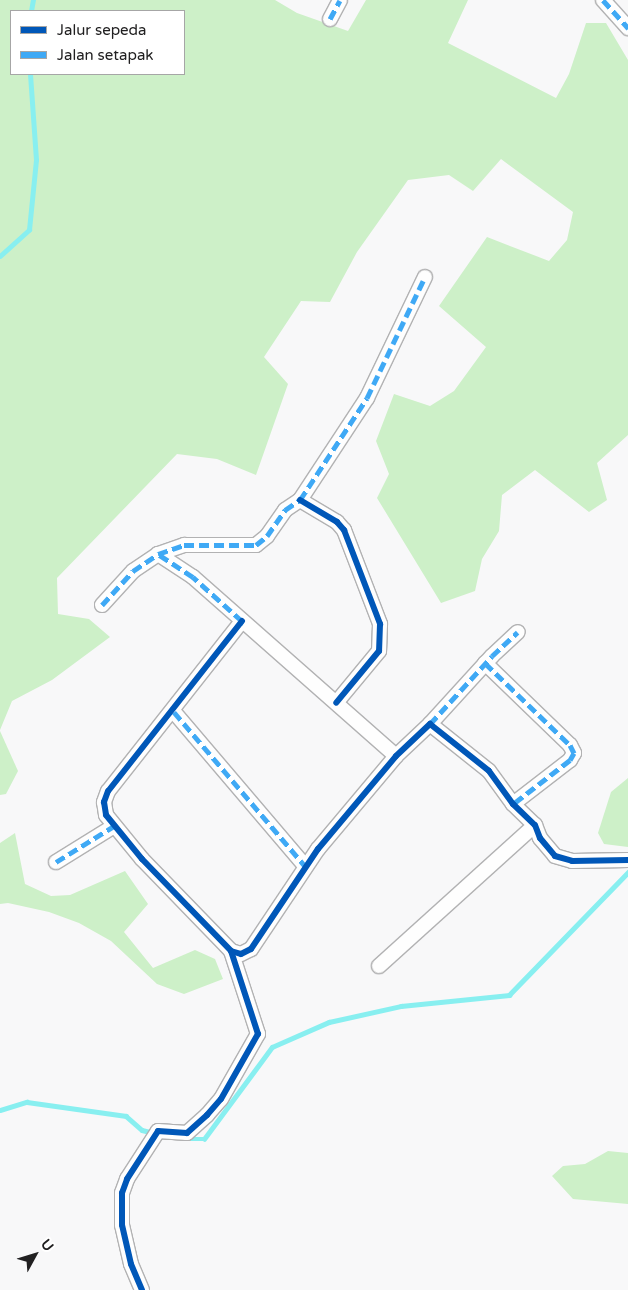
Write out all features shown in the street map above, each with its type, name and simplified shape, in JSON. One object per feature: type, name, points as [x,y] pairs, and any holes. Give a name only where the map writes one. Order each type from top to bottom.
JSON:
[{"type":"street","points":[[330,19],[340,0]]},
{"type":"street","points":[[603,0],[628,28]]},
{"type":"street","points":[[102,605],[133,571],[158,554],[184,545],[256,545],[267,536],[285,510],[300,500],[366,398],[425,278]]},
{"type":"street","points":[[300,500],[337,522],[344,530],[380,624],[379,651],[336,703]]},
{"type":"street","points":[[158,554],[193,577],[396,756]]},
{"type":"street","points":[[142,1290],[126,1247],[122,1193],[127,1179],[156,1134],[180,1134],[194,1129],[221,1100],[255,1043],[258,1034],[254,1014],[231,951],[114,826],[106,815],[104,802],[108,791],[174,712],[242,621]]},
{"type":"street","points":[[231,951],[241,954],[251,949],[304,866],[396,756],[430,724],[485,663],[518,632]]},
{"type":"street","points":[[485,663],[570,745],[574,753],[570,760],[513,804]]},
{"type":"street","points":[[174,712],[304,866]]},
{"type":"street","points":[[430,724],[489,771],[513,804],[535,825],[548,851],[563,859],[628,860]]},
{"type":"street","points":[[379,966],[535,825]]},
{"type":"street","points":[[56,862],[114,826]]},
{"type":"green space","points":[[0,0],[275,0],[297,13],[348,31],[366,0],[468,0],[448,43],[556,98],[569,74],[586,23],[606,23],[628,60],[628,435],[597,463],[607,500],[589,512],[535,470],[502,495],[499,531],[482,559],[475,591],[441,603],[377,498],[389,474],[376,441],[394,394],[430,406],[454,391],[486,347],[439,306],[487,237],[549,261],[567,240],[573,212],[501,159],[473,191],[449,175],[408,180],[357,252],[330,302],[301,301],[264,357],[288,384],[256,475],[217,459],[177,454],[57,578],[58,614],[89,619],[110,637],[52,680],[12,701],[0,730]]},
{"type":"green space","points":[[0,731],[18,771],[6,794],[0,795]]},
{"type":"green space","points":[[628,778],[628,847],[604,844],[598,833],[611,792]]},
{"type":"green space","points":[[15,833],[25,884],[51,896],[70,895],[125,871],[148,904],[124,932],[153,968],[195,950],[215,959],[223,979],[184,994],[157,984],[111,941],[79,923],[49,912],[8,903],[0,904],[0,843]]},
{"type":"green space","points":[[608,1151],[628,1153],[628,1204],[573,1199],[552,1176],[563,1166],[585,1164]]},
{"type":"waterway","points":[[31,10],[33,0]]},
{"type":"waterway","points":[[0,256],[29,230],[36,160],[30,75]]},
{"type":"waterway","points":[[186,1139],[204,1139],[272,1047],[329,1022],[401,1006],[509,995],[628,872]]},
{"type":"waterway","points":[[0,1110],[27,1102],[126,1116],[142,1130],[154,1133]]},
{"type":"marked path","points":[[330,19],[340,0]]},
{"type":"marked path","points":[[603,0],[628,28]]},
{"type":"marked path","points":[[240,624],[242,621],[193,577],[158,554],[184,545],[256,545],[267,536],[285,510],[300,500],[367,398],[425,277]]},
{"type":"marked path","points":[[102,605],[133,571],[158,554]]},
{"type":"marked path","points":[[430,724],[492,656],[518,632]]},
{"type":"marked path","points":[[485,663],[570,745],[574,753],[570,760],[513,804]]},
{"type":"marked path","points":[[174,712],[304,865]]},
{"type":"marked path","points":[[56,862],[114,826],[112,822]]},
{"type":"cycle path","points":[[300,500],[337,522],[344,530],[380,624],[379,651],[336,703]]},
{"type":"cycle path","points":[[242,621],[108,791],[104,802],[106,815],[142,859],[231,951],[241,954],[251,949],[318,849],[396,756],[430,724],[489,771],[513,804],[535,825],[540,838],[555,856],[572,861],[628,860]]},
{"type":"cycle path","points":[[142,1290],[131,1264],[122,1225],[122,1193],[127,1179],[158,1131],[187,1133],[207,1115],[221,1099],[258,1034],[231,951]]}]
